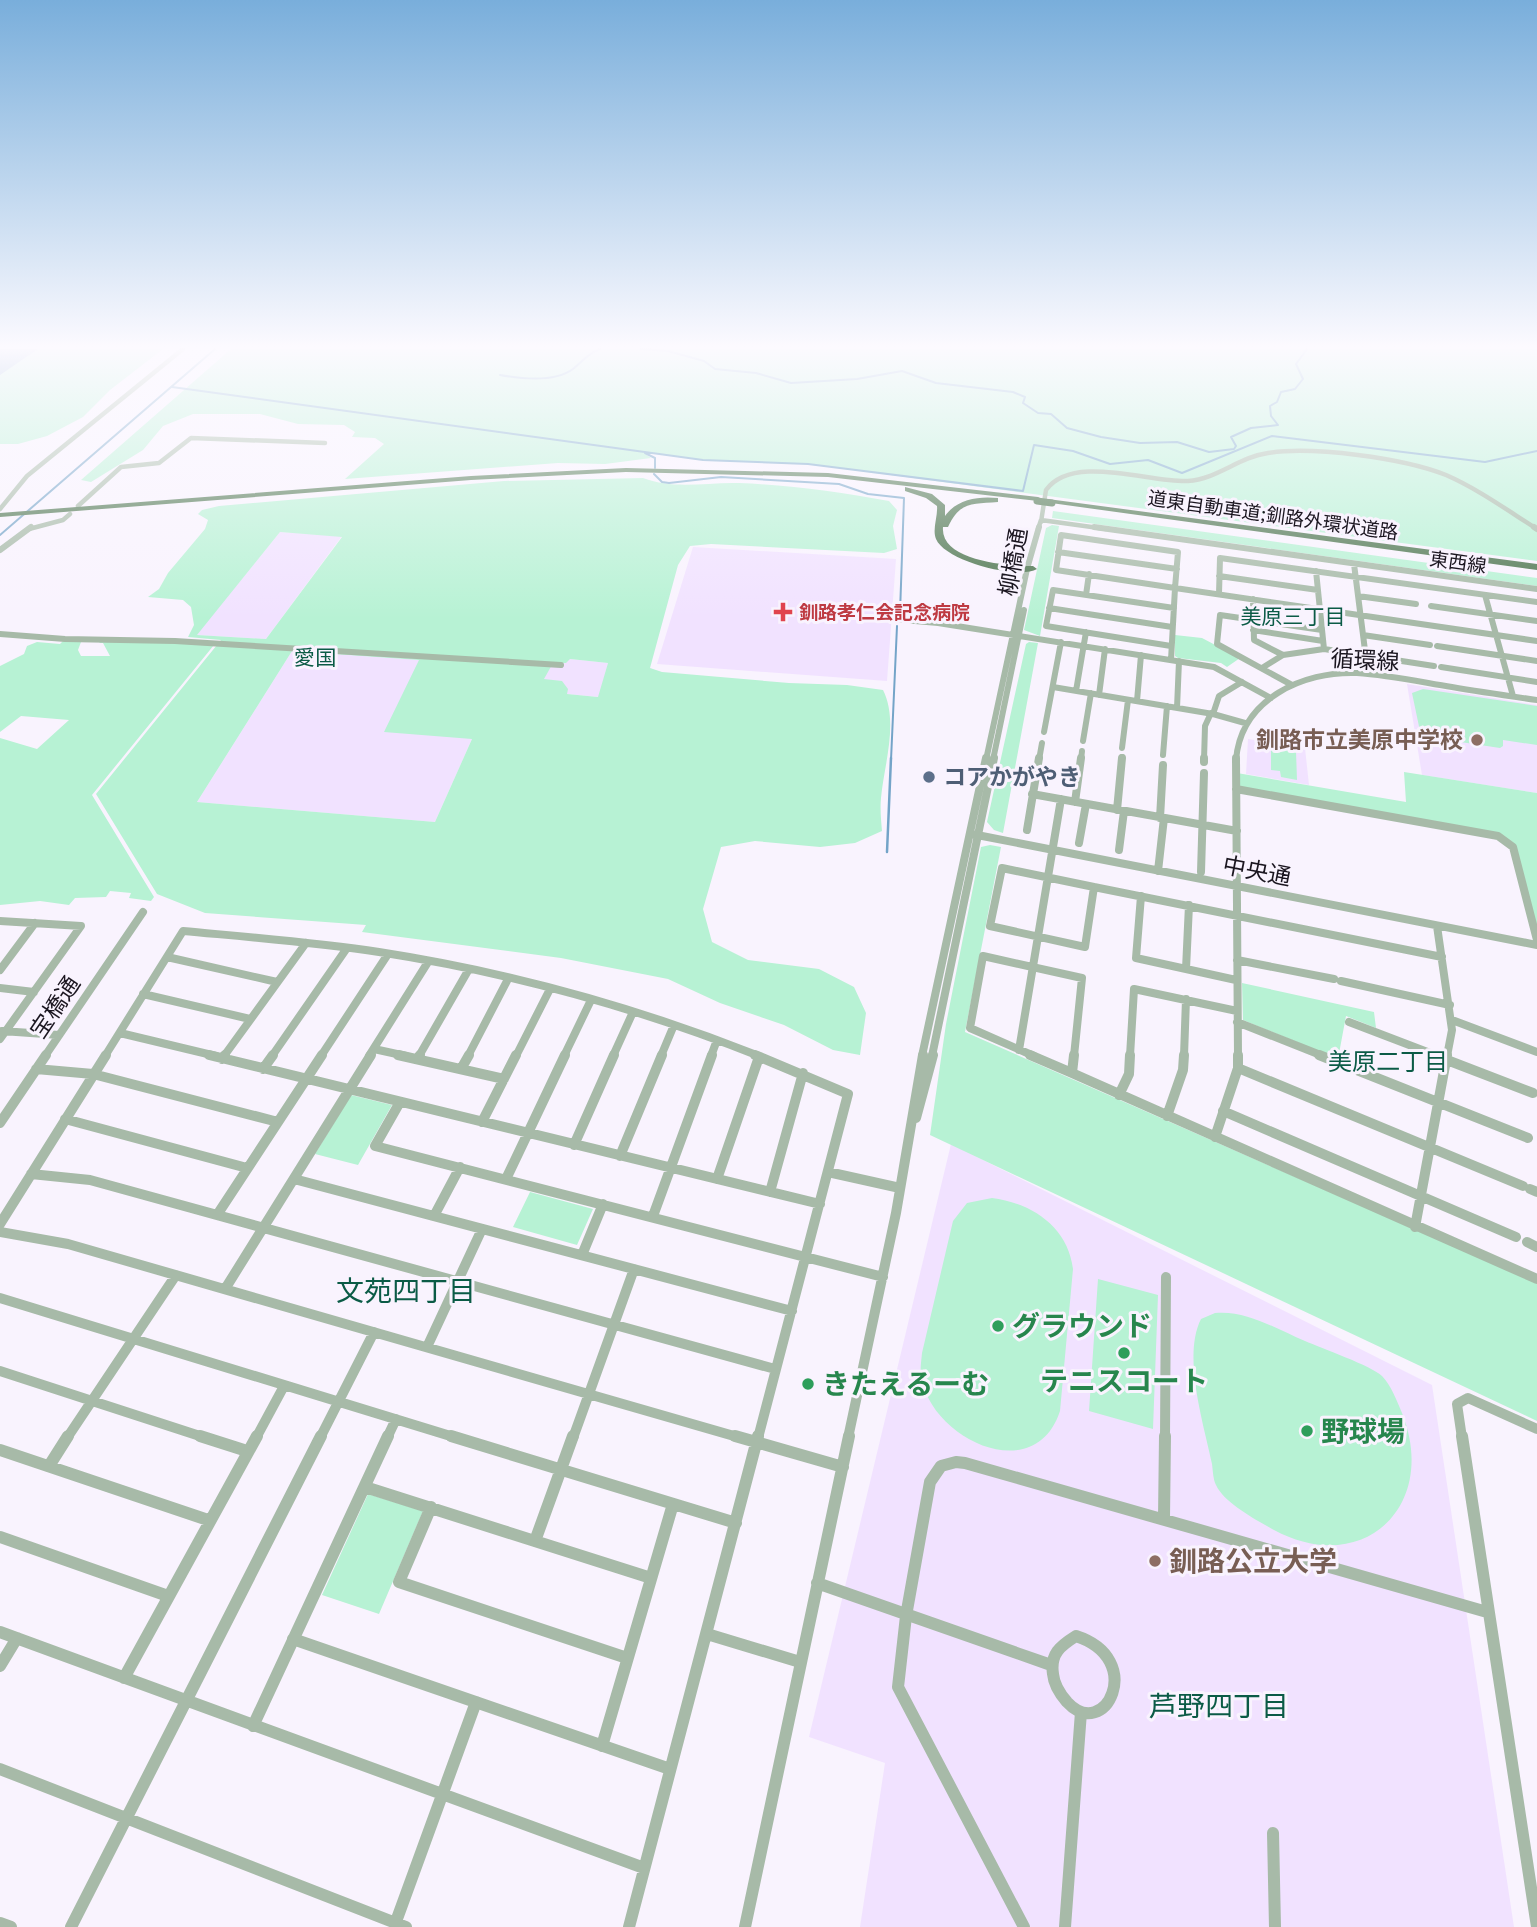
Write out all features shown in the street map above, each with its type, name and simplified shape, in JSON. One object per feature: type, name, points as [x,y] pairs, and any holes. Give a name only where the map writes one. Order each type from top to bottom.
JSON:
[{"type":"highway","points":[[43,513],[497,476],[638,470],[828,475],[1051,503]]},
{"type":"highway","points":[[0,516],[561,475],[674,472],[827,478],[1038,501]]},
{"type":"highway","points":[[827,478],[920,492],[941,505],[943,515],[939,538],[946,549],[970,560],[1029,568]]},
{"type":"highway","points":[[1029,568],[963,555],[951,548],[943,533],[948,515],[961,504],[990,499],[1038,501]]},
{"type":"highway","name":"道東自動車道;釧路外環状道路","points":[[1051,503],[1537,568]]},
{"type":"highway","name":"道東自動車道;釧路外環状道路","points":[[1051,503],[1537,568]]},
{"type":"street","points":[[0,509],[13,497],[17,485],[27,475],[72,439]]},
{"type":"street","points":[[78,506],[121,467],[159,463],[190,439]]},
{"type":"street","points":[[216,439],[325,443]]},
{"type":"street","name":"柳橋通","points":[[745,1927],[883,1277],[909,1139],[931,1062],[973,835],[1047,488],[1055,480],[1070,474],[1099,472],[1172,481],[1196,480],[1210,477],[1260,454],[1304,452],[1430,469],[1454,479],[1537,529]]},
{"type":"street","points":[[0,550],[33,526],[63,520],[70,514]]},
{"type":"street","name":"東西線","points":[[1041,520],[1537,589]]},
{"type":"street","points":[[1171,660],[1172,626],[1176,587],[1178,552],[1061,535],[1056,570],[1089,574],[1176,587],[1219,594],[1537,641]]},
{"type":"street","points":[[1058,552],[1177,569]]},
{"type":"street","points":[[1219,594],[1220,558],[1537,602]]},
{"type":"street","points":[[1354,564],[1368,674]]},
{"type":"street","points":[[1317,572],[1324,649]]},
{"type":"street","points":[[1086,595],[1089,574]]},
{"type":"street","points":[[1219,576],[1318,590]]},
{"type":"street","points":[[1171,646],[1046,626],[1053,590],[1174,608]]},
{"type":"street","points":[[1357,596],[1416,604]]},
{"type":"street","points":[[1485,596],[1513,696]]},
{"type":"street","points":[[1253,599],[1254,640],[1283,655]]},
{"type":"street","points":[[1431,606],[1537,621]]},
{"type":"street","points":[[1049,608],[1172,626]]},
{"type":"street","points":[[1292,685],[1217,644],[1220,615],[1322,630]]},
{"type":"street","points":[[880,618],[938,623],[1214,667],[1270,698]]},
{"type":"street","points":[[1253,630],[1323,641]]},
{"type":"street","points":[[1076,691],[1086,632]]},
{"type":"street","points":[[0,634],[43,639],[117,638],[226,643],[561,665]]},
{"type":"street","points":[[1363,635],[1537,661]]},
{"type":"street","points":[[1044,732],[1061,642]]},
{"type":"street","points":[[1083,741],[1105,649]]},
{"type":"street","points":[[1262,668],[1283,655],[1324,649],[1537,682]]},
{"type":"street","points":[[1138,701],[1141,655]]},
{"type":"street","points":[[1177,708],[1179,661]]},
{"type":"street","name":"循環線","points":[[1245,723],[1270,698],[1292,685],[1324,674],[1368,674],[1537,700]]},
{"type":"street","points":[[1204,762],[1205,726],[1219,696],[1242,682]]},
{"type":"street","points":[[1053,687],[1212,714],[1245,723],[1239,737],[1236,789],[1238,1068],[1215,1137]]},
{"type":"street","points":[[1122,748],[1128,700]]},
{"type":"street","points":[[1163,755],[1167,706]]},
{"type":"street","points":[[1027,830],[1042,743]]},
{"type":"street","points":[[1075,802],[1082,751]]},
{"type":"street","points":[[1119,850],[1122,757]]},
{"type":"street","points":[[1158,871],[1163,765]]},
{"type":"street","points":[[1201,872],[1204,773]]},
{"type":"street","points":[[1236,789],[1498,836],[1513,847],[1537,943]]},
{"type":"street","points":[[1032,794],[1237,831]]},
{"type":"street","points":[[1019,1050],[1061,799]]},
{"type":"street","points":[[1079,843],[1086,804]]},
{"type":"street","name":"中央通","points":[[973,835],[1437,926],[1537,943]]},
{"type":"street","points":[[1094,886],[1085,947],[990,926],[1002,868],[1094,886],[1141,896],[1189,905],[1442,957]]},
{"type":"street","points":[[1141,896],[1136,958],[1236,980]]},
{"type":"street","points":[[1186,969],[1189,905]]},
{"type":"street","name":"宝橋通","points":[[0,1123],[142,912]]},
{"type":"street","points":[[0,921],[81,926],[3,1031],[0,1039]]},
{"type":"street","points":[[0,970],[35,923]]},
{"type":"street","points":[[1415,1227],[1432,1148],[1452,1020],[1437,926]]},
{"type":"street","points":[[0,1224],[183,931],[388,954],[468,969],[550,989],[633,1012],[716,1040],[803,1073],[848,1094],[629,1927]]},
{"type":"street","points":[[222,1059],[306,943]]},
{"type":"street","points":[[263,1069],[347,948]]},
{"type":"street","points":[[217,1215],[388,954]]},
{"type":"street","points":[[167,957],[277,982]]},
{"type":"street","points":[[1072,1074],[1082,978],[984,957],[970,1028],[1072,1074],[1119,1095],[1215,1137],[1415,1227],[1537,1279]]},
{"type":"street","points":[[1237,960],[1450,1004]]},
{"type":"street","points":[[225,1289],[428,962]]},
{"type":"street","points":[[417,1059],[468,969]]},
{"type":"street","points":[[461,1069],[509,979]]},
{"type":"street","points":[[0,988],[34,992]]},
{"type":"street","points":[[482,1122],[550,989]]},
{"type":"street","points":[[1119,1095],[1129,1074],[1134,989],[1237,1011]]},
{"type":"street","points":[[143,994],[250,1019]]},
{"type":"street","points":[[1167,1116],[1183,1070],[1186,999]]},
{"type":"street","points":[[506,1179],[591,1000]]},
{"type":"street","points":[[574,1145],[633,1012]]},
{"type":"street","points":[[1452,1020],[1537,1052]]},
{"type":"street","points":[[1237,1022],[1534,1141]]},
{"type":"street","points":[[1349,1022],[1533,1093]]},
{"type":"street","points":[[620,1156],[674,1026]]},
{"type":"street","points":[[3,1031],[59,1035]]},
{"type":"street","points":[[120,1033],[820,1204]]},
{"type":"street","points":[[653,1216],[716,1040]]},
{"type":"street","points":[[374,1049],[504,1080]]},
{"type":"street","points":[[717,1180],[759,1057]]},
{"type":"street","points":[[1238,1068],[1530,1189]]},
{"type":"street","points":[[36,1069],[93,1074],[278,1122]]},
{"type":"street","points":[[770,1192],[803,1073]]},
{"type":"street","points":[[400,1102],[375,1146],[883,1277]]},
{"type":"street","points":[[1223,1111],[1516,1237]]},
{"type":"street","points":[[65,1119],[247,1168]]},
{"type":"street","points":[[434,1216],[460,1167]]},
{"type":"street","points":[[828,1172],[900,1188]]},
{"type":"street","points":[[31,1174],[90,1180],[775,1368]]},
{"type":"street","points":[[293,1179],[792,1311]]},
{"type":"street","points":[[582,1255],[603,1204]]},
{"type":"street","points":[[427,1347],[482,1229]]},
{"type":"street","points":[[0,1233],[68,1244],[843,1467]]},
{"type":"street","points":[[535,1541],[634,1269]]},
{"type":"street","points":[[49,1466],[176,1275]]},
{"type":"street","points":[[1164,1518],[1166,1277]]},
{"type":"street","points":[[0,1298],[736,1523]]},
{"type":"street","points":[[71,1927],[374,1332]]},
{"type":"street","points":[[0,1371],[247,1451]]},
{"type":"street","points":[[124,1678],[208,1520],[284,1386]]},
{"type":"street","points":[[1537,1429],[1468,1398],[1457,1404],[1487,1612],[1532,1867],[1537,1927]]},
{"type":"street","points":[[253,1726],[396,1419]]},
{"type":"street","points":[[0,1450],[208,1520]]},
{"type":"street","points":[[1024,1927],[901,1698],[898,1687],[906,1616],[930,1482],[936,1471],[947,1464],[965,1463],[1487,1612]]},
{"type":"street","points":[[365,1486],[651,1578]]},
{"type":"street","points":[[602,1746],[673,1504]]},
{"type":"street","points":[[431,1507],[399,1583],[627,1658]]},
{"type":"street","points":[[0,1537],[168,1596]]},
{"type":"street","points":[[817,1583],[1051,1665]]},
{"type":"street","points":[[0,1632],[644,1868]]},
{"type":"street","points":[[707,1634],[800,1662]]},
{"type":"street","points":[[1076,1636],[1089,1639],[1100,1646],[1109,1657],[1116,1684],[1113,1696],[1105,1708],[1094,1713],[1081,1712],[1067,1704],[1059,1693],[1052,1678],[1051,1665],[1055,1650],[1064,1640],[1076,1636]]},
{"type":"street","points":[[0,1667],[18,1638]]},
{"type":"street","points":[[293,1639],[670,1769]]},
{"type":"street","points":[[0,1769],[398,1926],[476,1702]]},
{"type":"street","points":[[1065,1927],[1081,1712]]},
{"type":"street","points":[[1273,1833],[1275,1927]]},
{"type":"street","points":[[0,1923],[11,1927]]},
{"type":"shaded area","points":[[280,532],[342,536],[266,639],[196,635]]},
{"type":"shaded area","name":"釧路孝仁会記念病院","points":[[693,547],[896,559],[887,681],[657,664]]},
{"type":"shaded area","points":[[292,651],[420,660],[472,739],[435,822],[197,802]]},
{"type":"shaded area","points":[[570,659],[608,663],[599,697],[566,694],[543,679],[553,663]]},
{"type":"shaded area","name":"釧路市立美原中学校","points":[[1407,684],[1537,705],[1537,793],[1422,775]]},
{"type":"shaded area","points":[[1248,739],[1305,748],[1309,785],[1246,774]]},
{"type":"shaded area","name":"釧路公立大学","points":[[951,1144],[1432,1385],[1514,1927],[860,1927],[885,1763],[809,1737]]},
{"type":"green space","points":[[0,439],[36,439],[18,444],[0,444]]},
{"type":"green space","points":[[128,439],[152,439],[143,450],[91,482],[81,480]]},
{"type":"green space","points":[[376,439],[1537,439],[1537,561],[808,464],[703,460],[643,452],[651,458],[605,464],[558,463],[345,479],[384,444]]},
{"type":"green space","points":[[643,478],[679,485],[758,484],[814,489],[889,501],[897,510],[893,526],[897,549],[884,553],[711,544],[690,546],[678,565],[650,668],[662,672],[883,690],[888,702],[890,730],[881,798],[882,831],[855,843],[820,847],[755,841],[721,847],[703,909],[712,942],[748,960],[819,969],[854,987],[866,1013],[860,1055],[833,1050],[784,1025],[720,1003],[668,979],[561,958],[362,932],[366,925],[205,913],[157,894],[96,794],[221,640],[188,637],[194,625],[191,607],[183,600],[148,597],[159,589],[168,573],[205,529],[208,520],[198,514],[202,510],[219,506],[504,481]],"holes":[[[280,532],[342,537],[266,639],[197,635]],[[292,651],[419,660],[384,732],[472,739],[435,822],[197,802]],[[570,659],[608,663],[598,697],[567,694],[568,689],[562,681],[544,679],[553,663],[566,663]]]},
{"type":"green space","points":[[1053,511],[1537,578],[1537,586],[1052,518]]},
{"type":"green space","points":[[1059,526],[1040,636],[1024,630],[1046,528]]},
{"type":"green space","points":[[1175,635],[1202,638],[1240,658],[1227,667],[1221,663],[1178,658],[1175,656]]},
{"type":"green space","points":[[64,640],[81,642],[78,650],[81,656],[110,656],[103,643],[99,643],[102,640],[214,645],[92,795],[154,897],[151,901],[129,898],[131,893],[110,891],[106,897],[75,898],[69,905],[40,901],[0,905],[0,738],[37,749],[69,720],[21,716],[0,732],[0,666],[24,654],[27,646],[37,642],[60,644]]},
{"type":"green space","points":[[1038,643],[1003,833],[994,830],[987,822],[1026,644]]},
{"type":"green space","points":[[1423,689],[1537,706],[1537,745],[1503,740],[1503,746],[1500,748],[1421,736],[1412,693]]},
{"type":"green space","points":[[1271,746],[1296,751],[1297,780],[1281,777],[1280,771],[1271,770]]},
{"type":"green space","points":[[1404,772],[1537,793],[1537,940],[1513,847],[1498,836],[1236,789],[1237,773],[1406,802]]},
{"type":"green space","points":[[981,847],[1001,847],[965,1032],[1537,1283],[1537,1421],[930,1135],[946,1024]]},
{"type":"green space","points":[[1242,983],[1374,1012],[1376,1028],[1346,1016],[1338,1059],[1243,1020]]},
{"type":"green space","points":[[351,1095],[392,1105],[358,1165],[315,1154]]},
{"type":"green space","points":[[530,1192],[593,1209],[577,1245],[513,1227]]},
{"type":"green space","name":"グラウンド","points":[[992,1198],[1021,1205],[1046,1220],[1064,1241],[1073,1269],[1060,1411],[1048,1434],[1031,1446],[1011,1451],[989,1448],[967,1438],[948,1424],[933,1406],[923,1385],[921,1373],[922,1353],[953,1221],[967,1203]]},
{"type":"green space","name":"テニスコート","points":[[1098,1279],[1158,1295],[1153,1429],[1089,1411]]},
{"type":"green space","name":"野球場","points":[[1215,1313],[1238,1314],[1261,1321],[1368,1367],[1382,1376],[1394,1393],[1411,1447],[1410,1477],[1401,1504],[1385,1524],[1363,1539],[1337,1545],[1307,1543],[1259,1522],[1220,1492],[1214,1478],[1194,1371],[1196,1334],[1201,1319]]},
{"type":"green space","points":[[368,1494],[423,1511],[379,1614],[322,1595]]},
{"type":"waterway","points":[[0,535],[111,439]]},
{"type":"waterway","points":[[550,439],[703,460],[808,464],[1023,491],[1034,445],[1073,451],[1110,464],[1148,460],[1182,473],[1265,439]]},
{"type":"waterway","points":[[1114,439],[1140,443],[1177,442],[1209,452],[1234,449],[1236,446],[1232,439]]},
{"type":"waterway","points":[[1296,439],[1485,462],[1537,451]]},
{"type":"waterway","points":[[645,453],[655,458],[655,468]]},
{"type":"waterway","points":[[654,474],[662,482],[669,483],[721,477],[839,484],[868,494],[904,498],[900,613]]},
{"type":"waterway","points":[[891,760],[897,626]]},
{"type":"waterway","points":[[887,852],[891,758]]},
{"type":"place","name":"釧路孝仁会記念病院","points":[[783,612]]},
{"type":"place","name":"釧路市立美原中学校","points":[[1477,740]]},
{"type":"place","name":"コアかがやき","points":[[929,777]]},
{"type":"place","name":"グラウンド","points":[[998,1326]]},
{"type":"place","name":"テニスコート","points":[[1124,1353]]},
{"type":"place","name":"きたえるーむ","points":[[808,1384]]},
{"type":"place","name":"野球場","points":[[1307,1431]]},
{"type":"place","name":"釧路公立大学","points":[[1155,1561]]},
{"type":"district","name":"美原三丁目","points":[[1293,617]]},
{"type":"district","name":"愛国","points":[[315,658]]},
{"type":"district","name":"美原二丁目","points":[[1388,1062]]},
{"type":"district","name":"文苑四丁目","points":[[406,1291]]},
{"type":"district","name":"芦野四丁目","points":[[1219,1706]]}]
